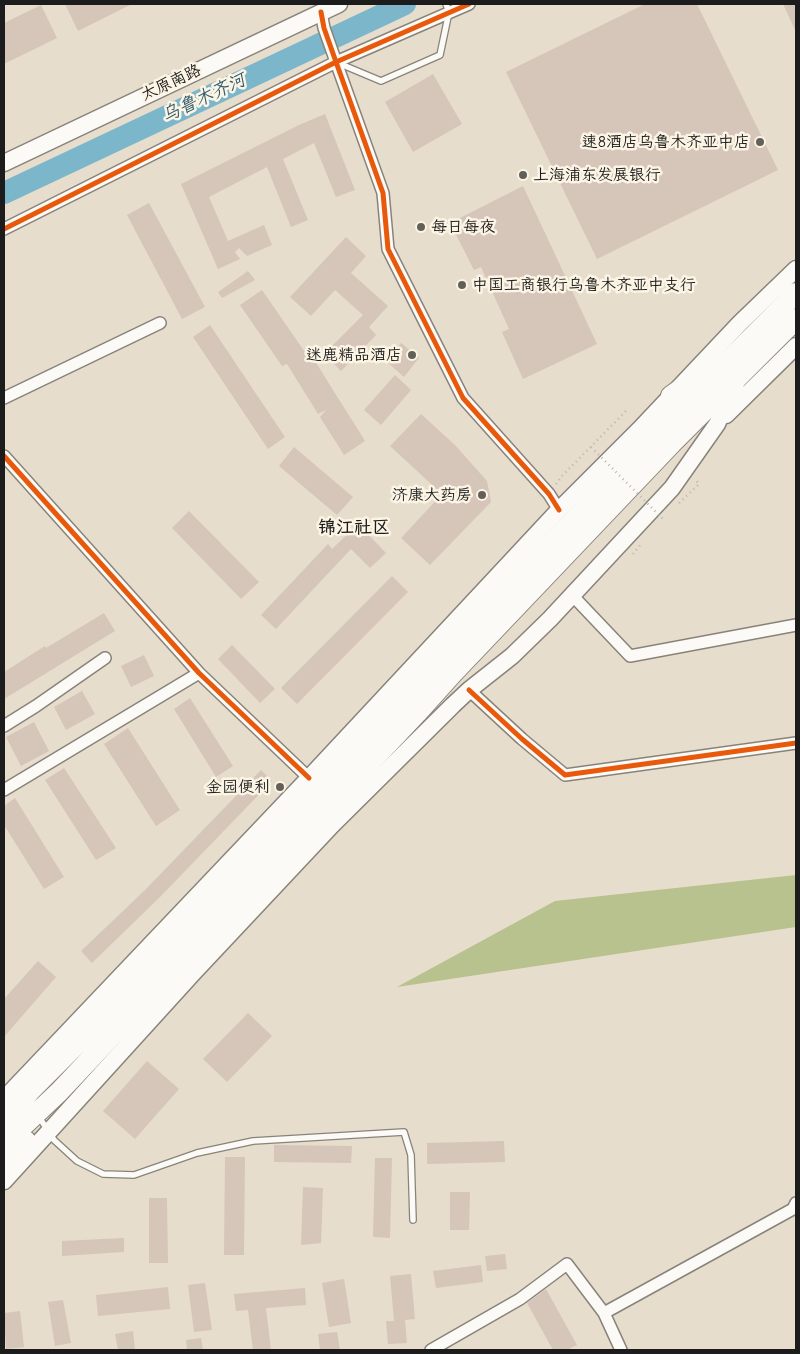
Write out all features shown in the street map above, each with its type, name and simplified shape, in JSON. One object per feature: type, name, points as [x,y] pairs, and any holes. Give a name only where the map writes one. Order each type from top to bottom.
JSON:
[{"type":"highway","points":[[4,1122],[30,1091],[82,1039],[680,409],[796,293]]},
{"type":"highway","points":[[4,1149],[403,728],[452,673],[796,319]]},
{"type":"highway","points":[[671,396],[745,343]]},
{"type":"highway","points":[[4,1103],[82,1039]]},
{"type":"highway","points":[[4,1169],[45,1126],[59,1092]]},
{"type":"main road","name":"太原南路","points":[[4,163],[339,4]]},
{"type":"main road","points":[[4,152],[319,12]]},
{"type":"main road","points":[[4,1099],[309,778],[559,510],[740,323],[796,269]]},
{"type":"main road","points":[[717,424],[796,346]]},
{"type":"main road","points":[[4,1181],[45,1126],[193,973],[332,825],[469,690],[512,656],[672,488],[717,424],[740,375]]},
{"type":"street","points":[[4,229],[335,59],[448,8],[469,4]]},
{"type":"street","points":[[319,12],[383,193],[388,250],[463,398],[549,494],[559,510]]},
{"type":"street","points":[[4,398],[160,323]]},
{"type":"street","points":[[4,456],[200,673],[309,778]]},
{"type":"street","points":[[572,595],[630,656],[796,625]]},
{"type":"street","points":[[4,726],[105,658]]},
{"type":"street","points":[[4,790],[200,673]]},
{"type":"street","points":[[469,690],[522,739],[565,774],[796,743]]},
{"type":"street","points":[[604,1313],[793,1209],[796,1203]]},
{"type":"street","points":[[431,1350],[520,1298],[567,1264],[604,1313],[621,1350]]},
{"type":"lane","points":[[335,59],[380,82],[440,55],[448,8]]},
{"type":"lane","points":[[45,1126],[54,1140],[77,1161],[103,1174],[134,1175],[197,1153],[252,1141],[404,1132],[412,1155],[413,1220]]},
{"type":"path","points":[[561,477],[626,411]]},
{"type":"path","points":[[591,446],[663,519]]},
{"type":"green space","points":[[796,875],[796,927],[397,987],[555,901]]},
{"type":"building","points":[[65,4],[132,4],[78,31]]},
{"type":"building","points":[[645,4],[697,4],[778,170],[597,259],[506,72]]},
{"type":"building","points":[[783,4],[796,4],[796,32]]},
{"type":"building","points":[[41,5],[57,38],[4,64],[4,23]]},
{"type":"building","points":[[433,74],[462,124],[413,152],[385,102]]},
{"type":"building","points":[[325,114],[355,190],[336,197],[314,143],[283,159],[308,220],[291,227],[267,167],[209,197],[228,241],[264,225],[272,245],[247,256],[239,248],[235,252],[240,259],[218,269],[181,184]]},
{"type":"building","points":[[523,186],[597,344],[523,379],[502,332],[509,329],[481,267],[474,270],[450,223]]},
{"type":"building","points":[[149,203],[205,307],[182,319],[127,215]]},
{"type":"building","points":[[346,237],[366,256],[351,273],[388,306],[369,327],[376,335],[341,371],[324,354],[363,315],[335,290],[311,316],[290,297]]},
{"type":"building","points":[[248,271],[255,280],[222,298],[218,292]]},
{"type":"building","points":[[262,290],[309,358],[313,358],[365,441],[344,455],[320,417],[326,410],[318,414],[287,364],[282,366],[240,305]]},
{"type":"building","points":[[210,325],[285,437],[268,449],[193,337]]},
{"type":"building","points":[[401,343],[419,358],[404,377],[386,361]]},
{"type":"building","points":[[395,375],[411,390],[381,425],[364,410]]},
{"type":"building","points":[[421,414],[455,445],[487,481],[491,502],[430,565],[401,538],[442,494],[390,446]]},
{"type":"building","points":[[294,447],[353,497],[337,515],[279,466]]},
{"type":"building","points":[[189,511],[259,582],[241,599],[172,528]]},
{"type":"building","points":[[358,524],[386,553],[370,568],[351,549],[276,629],[261,615],[328,544],[332,549]]},
{"type":"building","points":[[392,576],[408,592],[297,704],[281,688]]},
{"type":"building","points":[[104,613],[115,631],[4,699],[4,672],[45,646],[46,648]]},
{"type":"building","points":[[232,645],[275,689],[260,703],[218,659]]},
{"type":"building","points":[[144,655],[154,676],[131,687],[121,666]]},
{"type":"building","points":[[82,691],[95,714],[66,730],[54,707]]},
{"type":"building","points":[[190,698],[233,766],[216,777],[174,709]]},
{"type":"building","points":[[34,722],[49,751],[21,766],[6,737]]},
{"type":"building","points":[[128,728],[180,810],[156,826],[104,744]]},
{"type":"building","points":[[64,768],[116,848],[96,860],[45,780]]},
{"type":"building","points":[[261,770],[272,781],[161,896],[92,963],[81,951],[145,890]]},
{"type":"building","points":[[15,798],[64,877],[44,889],[4,825],[4,806]]},
{"type":"building","points":[[38,961],[56,977],[4,1037],[4,999]]},
{"type":"building","points":[[248,1013],[272,1036],[227,1082],[203,1059]]},
{"type":"building","points":[[147,1061],[179,1089],[135,1139],[103,1111]]},
{"type":"building","points":[[504,1141],[505,1162],[427,1164],[427,1143]]},
{"type":"building","points":[[274,1145],[352,1146],[351,1163],[274,1162]]},
{"type":"building","points":[[225,1157],[245,1157],[244,1255],[224,1255]]},
{"type":"building","points":[[375,1158],[392,1158],[390,1238],[373,1237]]},
{"type":"building","points":[[303,1187],[323,1188],[321,1243],[301,1245]]},
{"type":"building","points":[[450,1192],[470,1192],[469,1230],[450,1230]]},
{"type":"building","points":[[149,1198],[167,1198],[168,1263],[149,1263]]},
{"type":"building","points":[[124,1238],[124,1252],[62,1256],[62,1241]]},
{"type":"building","points":[[505,1254],[507,1269],[487,1271],[485,1256]]},
{"type":"building","points":[[481,1265],[483,1282],[436,1288],[433,1271]]},
{"type":"building","points":[[411,1274],[415,1319],[405,1320],[407,1343],[388,1344],[386,1321],[394,1321],[390,1276]]},
{"type":"building","points":[[344,1279],[351,1323],[329,1327],[322,1283]]},
{"type":"building","points":[[205,1283],[212,1330],[194,1332],[188,1285]]},
{"type":"building","points":[[168,1287],[170,1309],[98,1316],[96,1295]]},
{"type":"building","points":[[305,1288],[306,1305],[266,1308],[271,1350],[253,1350],[248,1310],[236,1311],[234,1294]]},
{"type":"building","points":[[546,1289],[577,1345],[567,1350],[553,1350],[527,1303]]},
{"type":"building","points":[[63,1300],[71,1343],[55,1346],[48,1302]]},
{"type":"building","points":[[20,1311],[24,1347],[6,1349],[4,1313]]},
{"type":"building","points":[[133,1331],[135,1350],[118,1350],[115,1334]]},
{"type":"building","points":[[337,1332],[340,1350],[320,1350],[318,1334]]},
{"type":"building","points":[[201,1338],[203,1350],[187,1350],[186,1340]]},
{"type":"waterway","name":"乌鲁木齐河","points":[[4,193],[405,4]]},
{"type":"cycle path","points":[[4,229],[336,62],[469,4]]},
{"type":"cycle path","points":[[321,12],[324,28],[383,193],[388,249],[463,398],[549,494],[559,510]]},
{"type":"cycle path","points":[[4,456],[199,673],[309,778]]},
{"type":"cycle path","points":[[469,690],[522,739],[565,775],[796,743]]},
{"type":"place","name":"速8酒店乌鲁木齐亚中店","points":[[760,142]]},
{"type":"place","name":"上海浦东发展银行","points":[[523,175]]},
{"type":"place","name":"每日每夜","points":[[421,227]]},
{"type":"place","name":"中国工商银行乌鲁木齐亚中支行","points":[[462,285]]},
{"type":"place","name":"迷鹿精品酒店","points":[[412,355]]},
{"type":"place","name":"济康大药房","points":[[482,495]]},
{"type":"place","name":"金园便利","points":[[280,787]]},
{"type":"district","name":"锦江社区","points":[[354,528]]}]
